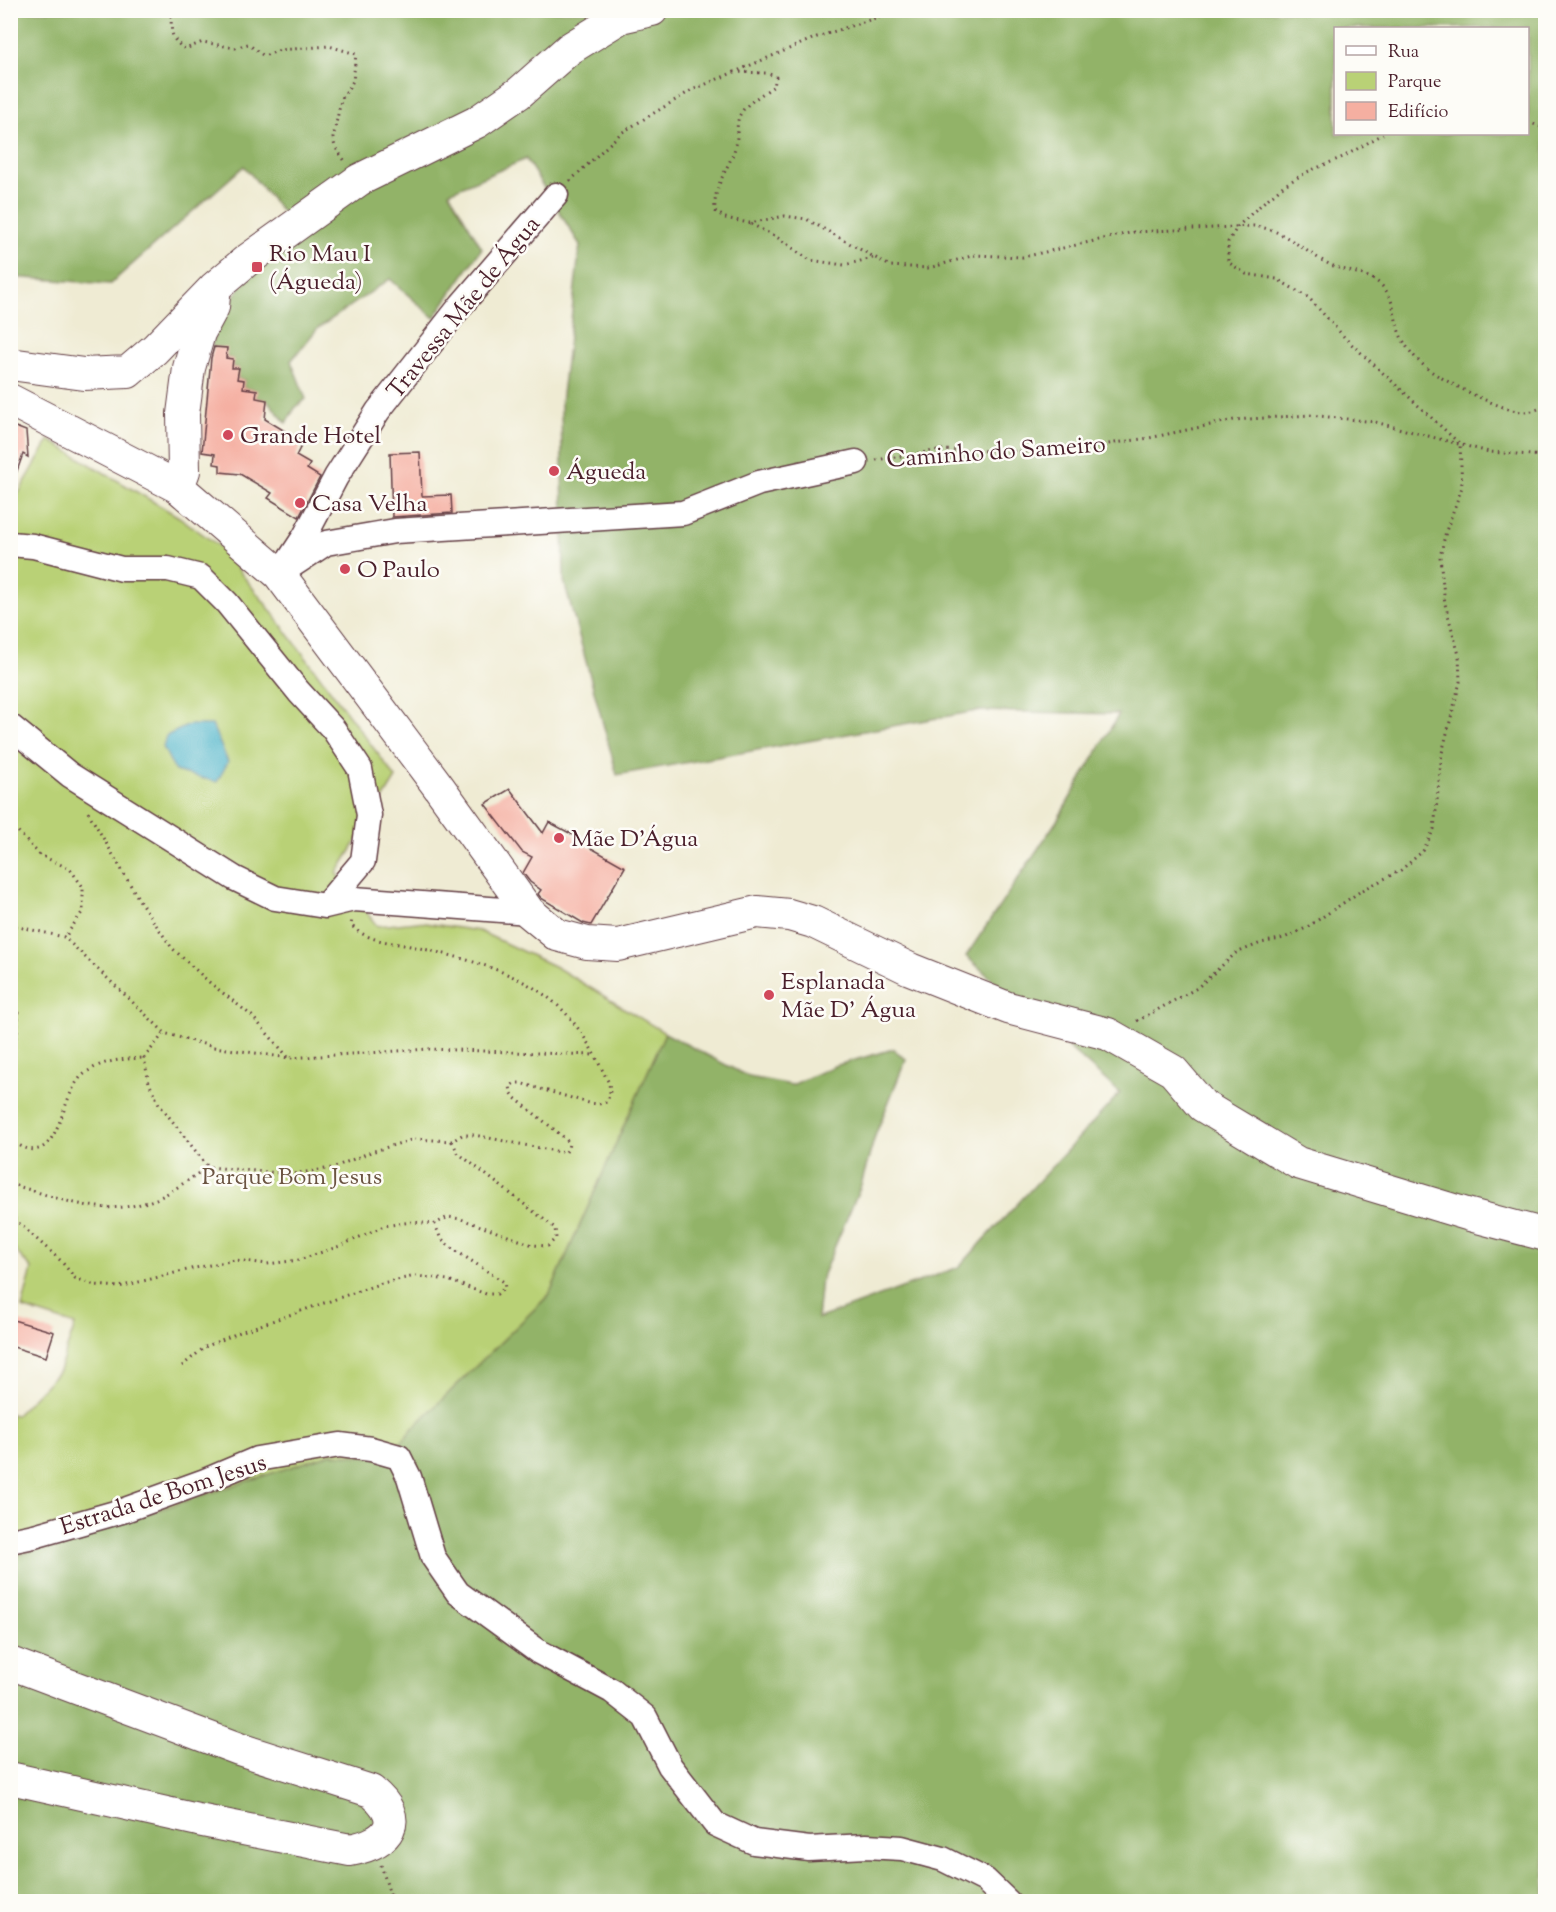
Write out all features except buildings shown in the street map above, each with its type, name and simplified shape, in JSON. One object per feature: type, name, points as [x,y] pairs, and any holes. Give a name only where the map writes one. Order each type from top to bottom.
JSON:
[{"type":"main road","points":[[10,364],[84,374],[128,372],[214,288],[246,261],[359,180],[477,122],[519,93],[569,49],[621,17],[652,10]]},
{"type":"main road","points":[[178,487],[184,471],[183,414],[189,368],[199,333],[213,307],[214,288]]},
{"type":"main road","points":[[10,400],[178,487],[279,574],[529,912],[556,934],[587,943],[618,945],[757,912],[789,915],[813,922],[910,969],[1008,1008],[1108,1034],[1173,1071],[1203,1106],[1298,1163],[1470,1215],[1545,1234]]},
{"type":"main road","points":[[10,1663],[239,1749],[371,1791],[383,1801],[390,1815],[389,1827],[384,1838],[366,1847],[350,1850],[198,1820],[10,1778]]},
{"type":"street","name":"Travessa Mãe de Água","points":[[279,574],[305,536],[336,477],[378,411],[462,304],[556,195]]},
{"type":"street","name":"Caminho do Sameiro","points":[[279,574],[326,543],[395,531],[683,513],[759,483],[856,462]]},
{"type":"street","points":[[10,544],[33,546],[122,570],[168,569],[201,577],[227,603],[299,692],[334,730],[360,769],[369,815],[363,861],[325,906]]},
{"type":"street","points":[[10,726],[80,782],[234,878],[275,898],[325,906],[354,899],[529,912]]},
{"type":"street","name":"Estrada de Bom Jesus","points":[[10,1541],[122,1511],[205,1481],[257,1459],[340,1445],[371,1449],[399,1457],[409,1477],[433,1557],[458,1593],[539,1652],[612,1691],[645,1717],[670,1766],[715,1824],[754,1842],[808,1848],[866,1846],[902,1848],[943,1859],[985,1880],[1008,1902]]},
{"type":"path","points":[[171,10],[171,36],[184,49],[203,42],[235,48],[248,44],[264,56],[280,50],[329,46],[356,54],[353,81],[341,100],[333,138],[335,147],[359,180]]},
{"type":"path","points":[[556,195],[621,133],[692,90],[817,38],[900,10]]},
{"type":"path","points":[[734,72],[767,73],[776,77],[774,86],[748,106],[739,117],[735,148],[714,198],[715,211],[736,222],[749,223],[785,216],[806,219],[890,266],[929,268],[975,255],[1023,257],[1134,232],[1238,226],[1267,227],[1280,232],[1327,263],[1371,278],[1381,285],[1389,293],[1402,340],[1416,359],[1431,371],[1511,410],[1524,412],[1545,406]]},
{"type":"path","points":[[1529,123],[1545,129]]},
{"type":"path","points":[[1108,1034],[1138,1021],[1197,988],[1236,953],[1261,943],[1284,938],[1306,928],[1361,891],[1401,870],[1423,851],[1434,830],[1442,753],[1460,682],[1459,655],[1445,604],[1440,557],[1446,531],[1462,487],[1460,444],[1346,339],[1309,298],[1277,279],[1246,274],[1228,262],[1228,242],[1238,226],[1283,186],[1306,172],[1343,157],[1381,135]]},
{"type":"path","points":[[749,223],[778,238],[810,260],[844,265],[873,258]]},
{"type":"path","name":"Caminho do Sameiro","points":[[856,462],[940,450],[1054,452],[1149,438],[1234,420],[1310,415],[1376,422],[1489,452],[1545,456]]},
{"type":"path","points":[[80,782],[88,816],[172,948],[209,982],[252,1016],[290,1058]]},
{"type":"path","points":[[10,823],[40,855],[70,869],[83,887],[83,911],[64,937]]},
{"type":"path","points":[[10,1184],[58,1200],[99,1208],[129,1208],[158,1198],[208,1167],[292,1174],[332,1168],[371,1152],[414,1139],[452,1141],[462,1135],[474,1135],[565,1153],[569,1143],[566,1139],[515,1098],[510,1086],[520,1083],[599,1104],[606,1102],[610,1093],[609,1083],[577,1026],[556,1004],[526,983],[476,963],[360,934],[351,925],[354,908],[358,902],[373,901]]},
{"type":"path","points":[[10,925],[64,937],[164,1033],[214,1047],[290,1058],[429,1048],[595,1055]]},
{"type":"path","points":[[10,984],[16,995],[18,1024],[15,1046],[10,1059]]},
{"type":"path","points":[[10,1138],[26,1149],[41,1148],[52,1140],[68,1095],[81,1076],[98,1064],[121,1059],[144,1058],[164,1033]]},
{"type":"path","points":[[144,1058],[150,1083],[159,1104],[208,1167]]},
{"type":"path","points":[[10,1215],[61,1261],[75,1278],[95,1285],[119,1287],[235,1260],[267,1264],[299,1260],[340,1246],[384,1226],[411,1222],[435,1224],[448,1217],[533,1245],[548,1246],[556,1238],[555,1227],[458,1153],[452,1141]]},
{"type":"path","points":[[182,1365],[205,1347],[240,1332],[382,1283],[416,1276],[448,1280],[486,1294],[497,1294],[505,1288],[504,1282],[440,1237],[435,1224]]},
{"type":"path","points":[[375,1843],[392,1902]]},
{"type":"green space","points":[[11,11],[1545,11],[1545,1901],[11,1901],[10,1558],[331,1454],[389,1458],[413,1428],[549,1295],[665,1033],[749,1077],[792,1085],[834,1066],[893,1049],[906,1059],[875,1136],[861,1185],[821,1279],[817,1319],[959,1267],[1120,1093],[966,956],[1058,819],[1119,714],[977,711],[617,775],[564,581],[561,403],[580,245],[526,159],[449,192],[482,248],[434,318],[390,279],[317,329],[291,361],[306,399],[295,408],[286,423],[267,400],[256,398],[256,390],[243,388],[244,380],[237,379],[238,368],[232,368],[232,359],[226,358],[226,349],[212,347],[213,336],[235,294],[253,274],[296,236],[284,214],[244,166],[110,284],[11,277]]},
{"type":"green space","name":"Parque Bom Jesus","points":[[49,440],[179,517],[219,546],[268,607],[396,778],[337,873],[377,926],[418,922],[479,931],[556,967],[665,1033],[549,1295],[413,1428],[389,1458],[331,1454],[11,1558],[10,1414],[16,1415],[59,1371],[75,1325],[22,1308],[32,1269],[10,1245],[10,502],[13,503]]},
{"type":"water","points":[[189,725],[212,725],[228,762],[217,782],[175,771],[163,747],[166,736]]},
{"type":"place","name":"Rio Mau I (Águeda)","points":[[257,267]]},
{"type":"place","name":"Grande Hotel","points":[[228,435]]},
{"type":"place","name":"Águeda","points":[[554,471]]},
{"type":"place","name":"Casa Velha","points":[[300,503]]},
{"type":"place","name":"O Paulo","points":[[345,569]]},
{"type":"place","name":"Mãe D'Água","points":[[559,838]]},
{"type":"place","name":"Esplanada Mãe D' Água","points":[[769,995]]}]
